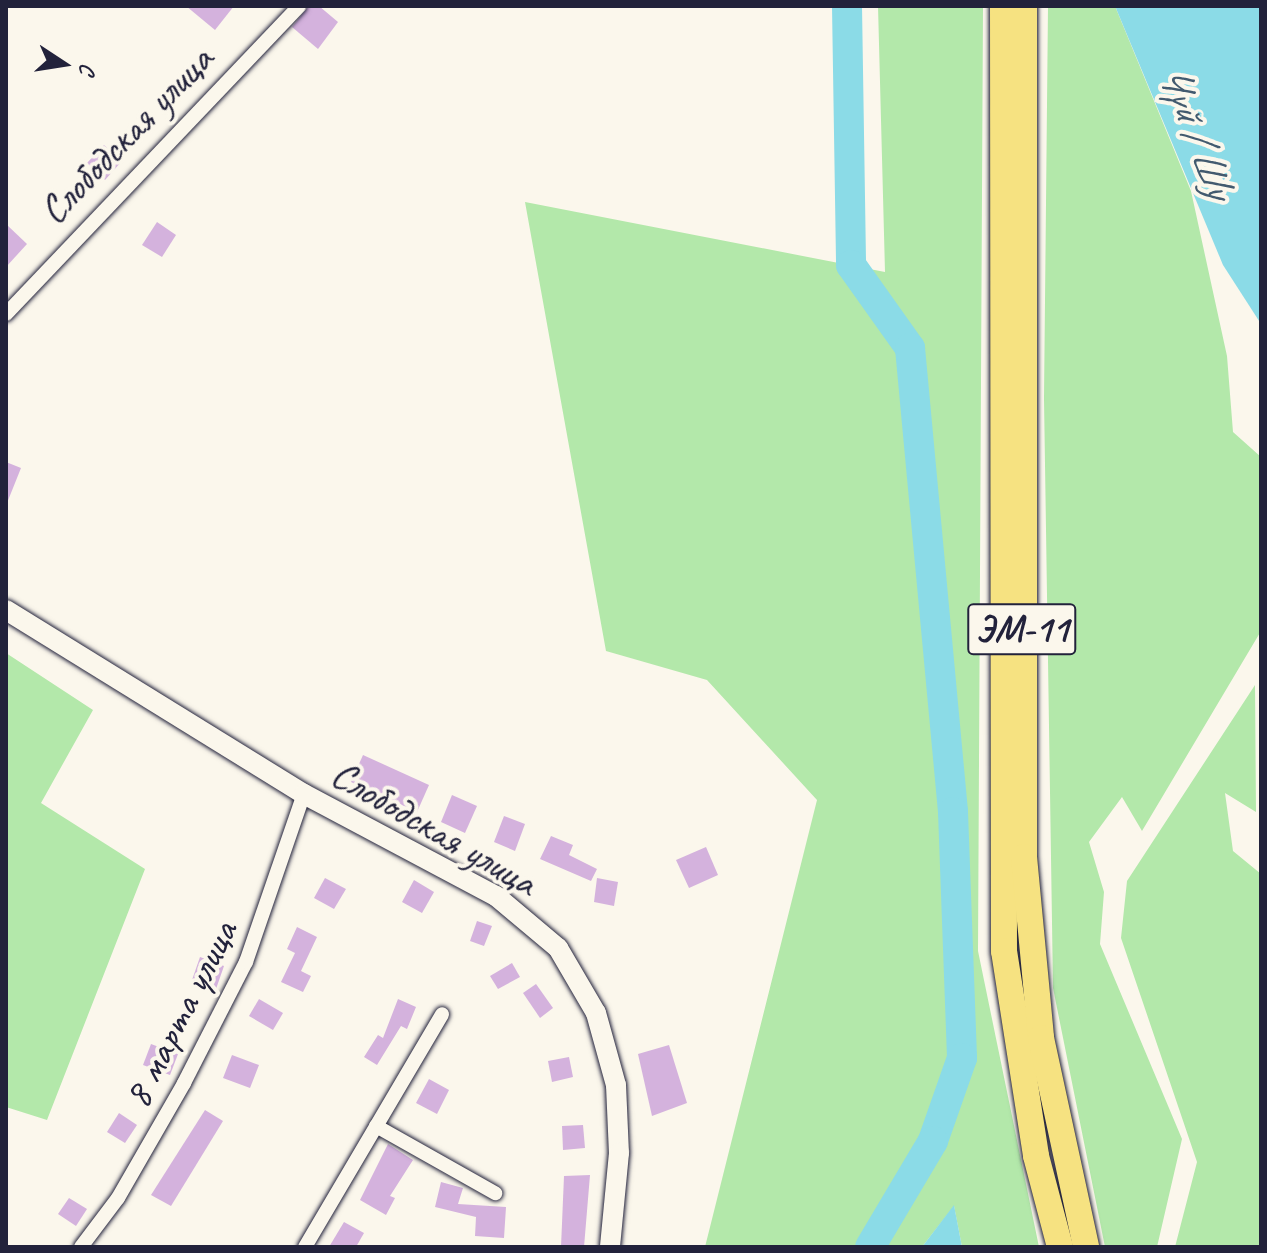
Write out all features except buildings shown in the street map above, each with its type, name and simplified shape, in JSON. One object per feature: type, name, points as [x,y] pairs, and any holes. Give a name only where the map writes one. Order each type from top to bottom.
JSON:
[{"type":"highway","name":"ЭМ-11","points":[[1003,6],[1004,951],[1036,1156],[1060,1247]]},
{"type":"highway","name":"ЭМ-11","points":[[1024,6],[1024,857],[1041,1038],[1086,1247]]},
{"type":"street","name":"Слободская улица","points":[[6,314],[299,6]]},
{"type":"street","name":"Слободская улица","points":[[6,610],[304,794],[496,896],[558,948],[596,1013],[616,1085],[619,1153],[610,1247]]},
{"type":"street","name":"8 марта улица","points":[[81,1247],[118,1198],[170,1109],[246,962],[304,794]]},
{"type":"street","points":[[305,1247],[442,1014]]},
{"type":"street","points":[[376,1126],[495,1193]]},
{"type":"green space","points":[[878,6],[983,6],[978,951],[1039,1247],[962,1247],[954,1206],[922,1247],[705,1247],[817,800],[707,680],[606,651],[525,202],[885,272]]},
{"type":"green space","points":[[1048,6],[1115,6],[1191,191],[1227,356],[1233,432],[1261,457],[1261,631],[1142,831],[1122,797],[1089,842],[1104,892],[1100,944],[1182,1139],[1157,1247],[1105,1247],[1053,988],[1044,399]]},
{"type":"green space","points":[[6,653],[93,710],[41,803],[145,869],[47,1120],[6,1107]]},
{"type":"green space","points":[[1255,685],[1256,812],[1225,793],[1233,851],[1261,874],[1261,1247],[1175,1247],[1197,1162],[1121,938],[1127,881]]},
{"type":"water","name":"Чүй / Шу","points":[[1115,6],[1261,6],[1261,324],[1223,265]]},
{"type":"water","points":[[954,1205],[962,1247],[922,1247]]},
{"type":"waterway","points":[[847,6],[851,265],[910,348],[953,812],[962,1058],[933,1141],[870,1247]]}]
